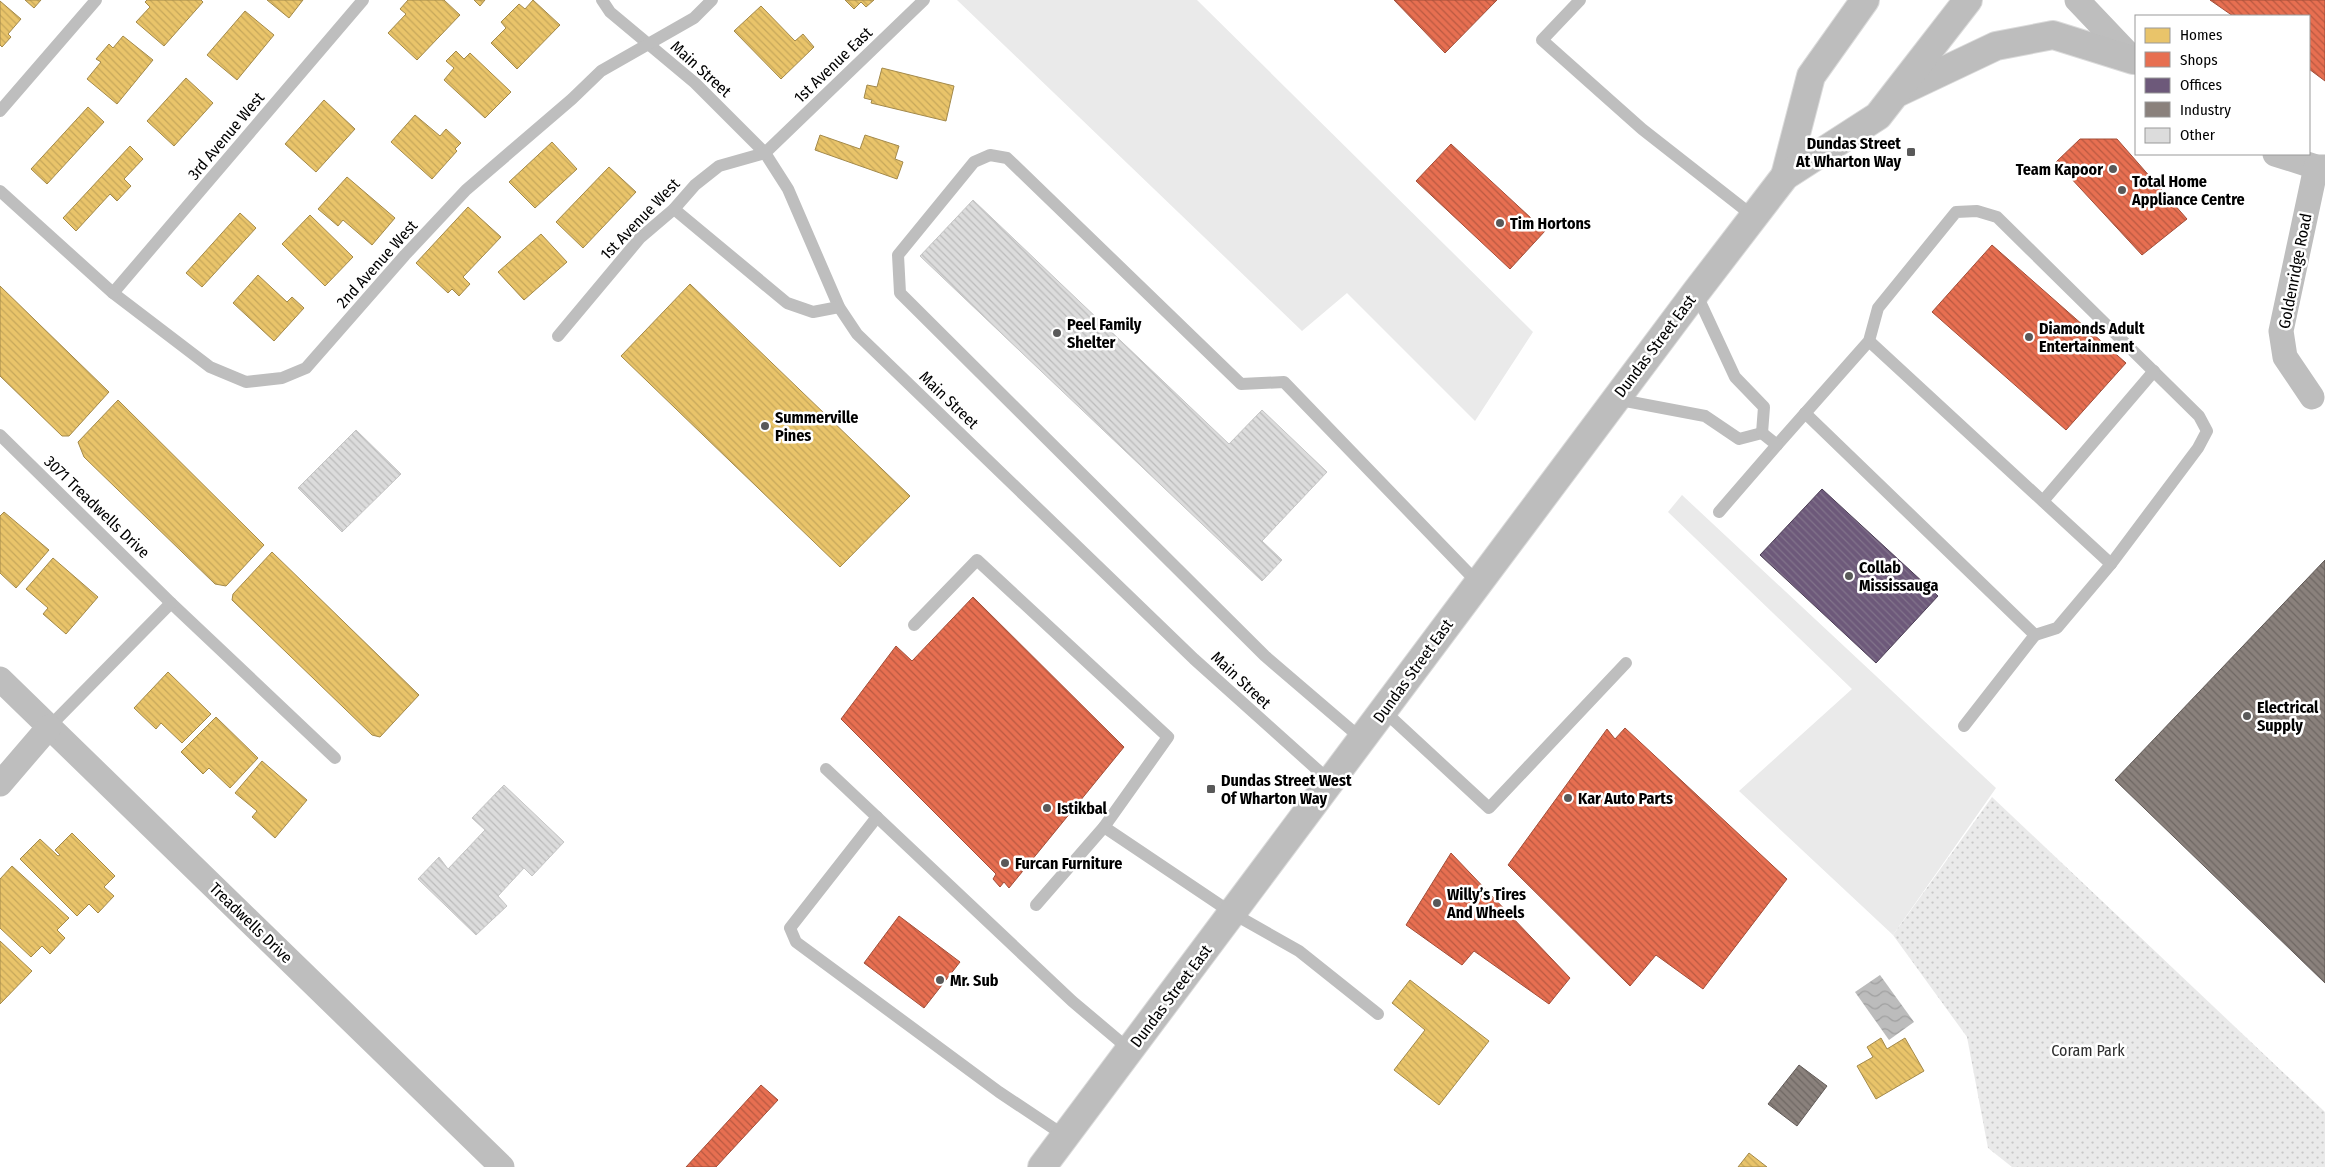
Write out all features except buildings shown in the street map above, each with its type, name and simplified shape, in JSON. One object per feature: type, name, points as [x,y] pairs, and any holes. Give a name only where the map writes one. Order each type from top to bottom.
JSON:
[{"type":"main road","name":"Dundas Street East","points":[[1785,176],[1811,76],[1865,0]]},
{"type":"main road","name":"Dundas Street East","points":[[1042,1167],[1332,782],[1478,583],[1753,216],[1785,176],[1878,116],[1968,0]]},
{"type":"main road","points":[[1896,94],[1996,46],[2053,35],[2135,61]]},
{"type":"street","points":[[2086,3],[2135,61]]},
{"type":"street","points":[[2278,155],[2320,167]]},
{"type":"street","name":"Goldenridge Road","points":[[2312,398],[2285,358],[2281,331],[2320,167]]},
{"type":"street","name":"Treadwells Drive","points":[[0,679],[502,1167]]},
{"type":"street","points":[[0,784],[49,727]]},
{"type":"lane","points":[[0,111],[96,0]]},
{"type":"lane","name":"3rd Avenue West","points":[[113,293],[363,0]]},
{"type":"lane","name":"Main Street","points":[[602,0],[610,12],[695,83],[765,153],[788,189],[839,307],[857,334],[1194,659],[1332,782]]},
{"type":"lane","name":"2nd Avenue West","points":[[0,191],[113,293],[210,367],[246,382],[282,378],[306,368],[405,255],[466,190],[572,99],[601,71],[647,43],[694,18],[712,0]]},
{"type":"lane","name":"1st Avenue East","points":[[765,153],[924,0]]},
{"type":"lane","points":[[1580,0],[1542,40],[1642,129],[1753,216]]},
{"type":"lane","name":"1st Avenue West","points":[[558,336],[640,238],[674,209],[695,185],[719,166],[765,153]]},
{"type":"lane","points":[[1362,740],[1265,656],[900,293],[898,256],[974,162],[990,155],[1007,158],[1241,384],[1284,382],[1478,583]]},
{"type":"lane","points":[[674,209],[787,303],[813,312],[839,307]]},
{"type":"lane","points":[[1719,512],[1869,341],[1878,308],[1956,212],[1977,210],[1997,217],[2199,416],[2207,431],[2198,448],[2110,564],[2057,628],[2035,635],[1964,726]]},
{"type":"lane","points":[[1696,292],[1735,377],[1764,407],[1762,433]]},
{"type":"lane","points":[[1869,341],[2110,564]]},
{"type":"lane","points":[[2043,501],[2154,371]]},
{"type":"lane","points":[[1616,399],[1705,416],[1739,439],[1762,433]]},
{"type":"lane","points":[[1806,413],[2035,635]]},
{"type":"lane","points":[[1762,433],[1777,445]]},
{"type":"lane","name":"3071 Treadwells Drive","points":[[0,435],[334,758]]},
{"type":"lane","points":[[914,625],[977,560],[1168,737],[1104,827],[1036,905]]},
{"type":"lane","points":[[49,727],[171,602]]},
{"type":"lane","points":[[1384,711],[1489,808],[1626,663]]},
{"type":"lane","points":[[826,769],[1065,994],[1130,1050]]},
{"type":"lane","points":[[877,817],[790,928],[796,942],[999,1092],[1065,1136]]},
{"type":"lane","points":[[1104,827],[1232,913],[1299,951],[1378,1014]]},
{"type":"green space","points":[[957,0],[1197,0],[1533,332],[1475,421],[1347,293],[1302,331]]},
{"type":"green space","points":[[1682,495],[1996,788],[1893,935],[1739,791],[1852,689],[1668,512]]},
{"type":"green space","name":"Coram Park","points":[[1992,797],[2325,1112],[2325,1167],[2012,1167],[1988,1148],[1967,1037],[1893,935]]},
{"type":"water","points":[[1880,975],[1914,1022],[1889,1040],[1855,992]]},
{"type":"place","name":"Dundas Street At Wharton Way","points":[[1911,152]]},
{"type":"place","name":"Team Kapoor","points":[[2113,169]]},
{"type":"place","name":"Total Home Appliance Centre","points":[[2122,190]]},
{"type":"place","name":"Tim Hortons","points":[[1500,223]]},
{"type":"place","name":"Peel Family Shelter","points":[[1057,333]]},
{"type":"place","name":"Diamonds Adult Entertainment","points":[[2029,337]]},
{"type":"place","name":"Summerville Pines","points":[[765,426]]},
{"type":"place","name":"Collab Mississauga","points":[[1849,576]]},
{"type":"place","name":"Electrical Supply","points":[[2247,716]]},
{"type":"place","name":"Dundas Street West Of Wharton Way","points":[[1211,789]]},
{"type":"place","name":"Kar Auto Parts","points":[[1568,798]]},
{"type":"place","name":"Istikbal","points":[[1047,808]]},
{"type":"place","name":"Furcan Furniture","points":[[1005,863]]},
{"type":"place","name":"Willy’s Tires And Wheels","points":[[1437,903]]},
{"type":"place","name":"Mr. Sub","points":[[940,980]]}]
